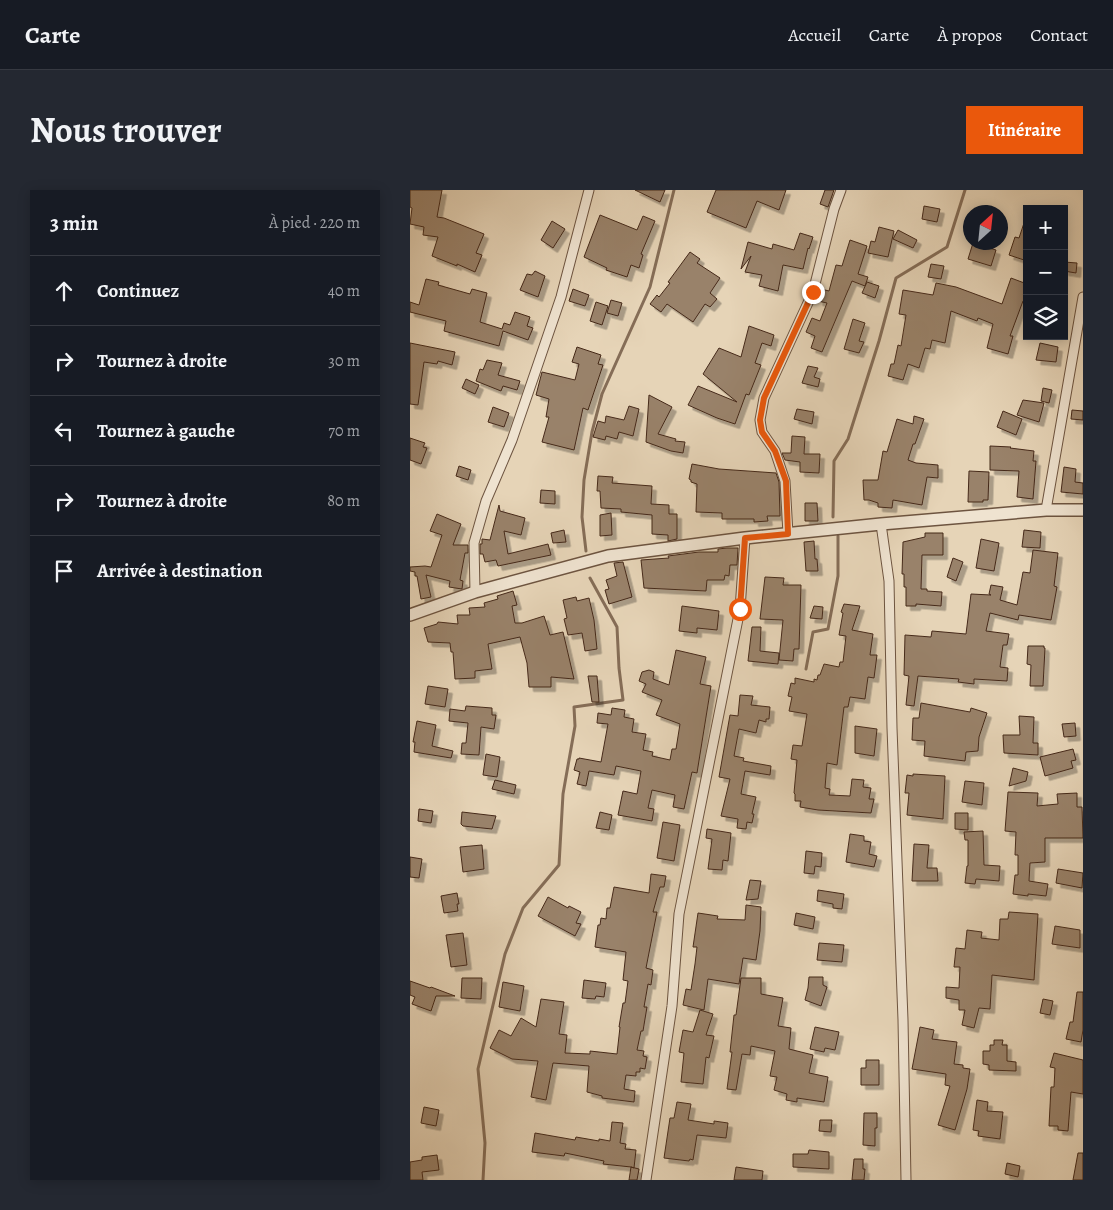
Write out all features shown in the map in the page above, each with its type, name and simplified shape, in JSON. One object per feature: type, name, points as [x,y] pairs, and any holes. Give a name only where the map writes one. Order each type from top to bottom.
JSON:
[{"type":"street","points":[[475,592],[474,543],[493,482],[512,440],[560,297],[589,190]]},
{"type":"street","points":[[788,534],[786,481],[775,451],[762,432],[761,413],[764,398],[813,292],[834,209],[841,190]]},
{"type":"street","points":[[1046,510],[1083,297]]},
{"type":"street","points":[[410,615],[475,592],[608,556],[745,538],[881,524],[1046,510],[1083,510]]},
{"type":"street","points":[[881,524],[890,581],[892,728],[903,1020],[906,1180]]},
{"type":"street","points":[[646,1180],[672,1006],[679,914],[740,609],[745,538]]},
{"type":"building","points":[[410,190],[442,190],[437,217],[484,234],[476,253],[482,255],[475,272],[432,256],[438,237],[423,235],[424,227],[410,224],[412,208],[410,207]]},
{"type":"building","points":[[635,190],[665,190],[660,202]]},
{"type":"building","points":[[716,190],[786,190],[779,210],[757,201],[746,228],[707,212]]},
{"type":"building","points":[[825,190],[834,190],[828,207],[820,204]]},
{"type":"building","points":[[924,206],[940,209],[937,222],[922,219]]},
{"type":"building","points":[[600,215],[637,230],[643,216],[655,221],[641,254],[643,255],[639,268],[631,265],[627,277],[606,270],[607,268],[584,257]]},
{"type":"building","points":[[552,221],[565,229],[553,248],[541,240]]},
{"type":"building","points":[[1023,226],[1023,260],[1009,255],[1015,237],[1019,238]]},
{"type":"building","points":[[879,227],[894,231],[888,257],[868,253],[871,241],[875,242]]},
{"type":"building","points":[[898,230],[917,240],[913,248],[893,239]]},
{"type":"building","points":[[800,233],[813,237],[803,269],[783,265],[778,291],[759,286],[762,275],[745,272],[751,256],[741,269],[748,242],[772,249],[773,244],[794,250]]},
{"type":"building","points":[[850,240],[867,246],[858,274],[868,277],[865,286],[852,281],[822,352],[811,348],[815,336],[806,332],[812,318],[820,321],[827,303],[818,301],[821,289],[829,291],[836,265],[842,266]]},
{"type":"building","points":[[971,250],[996,250],[991,266],[968,259]]},
{"type":"building","points":[[690,252],[700,259],[697,263],[720,278],[710,293],[717,299],[710,307],[705,304],[693,322],[667,304],[661,312],[650,304],[657,295],[659,297],[670,283],[668,282]]},
{"type":"building","points":[[1068,262],[1077,263],[1076,273],[1068,272]]},
{"type":"building","points":[[931,264],[944,266],[941,279],[928,277]]},
{"type":"building","points":[[535,271],[545,276],[538,297],[520,290],[527,274],[532,275]]},
{"type":"building","points":[[1011,278],[1023,282],[1023,301],[1010,336],[1013,336],[1008,354],[987,348],[993,324],[978,318],[977,321],[951,311],[945,343],[932,340],[930,349],[925,348],[919,368],[908,364],[903,380],[888,376],[891,364],[894,364],[898,345],[901,346],[906,315],[899,314],[903,290],[933,295],[936,283],[956,287],[1002,304]]},
{"type":"building","points":[[426,279],[439,282],[438,285],[470,294],[472,289],[487,293],[480,322],[502,329],[504,323],[510,325],[515,312],[530,317],[527,326],[533,328],[528,340],[503,331],[499,346],[444,331],[446,321],[410,312],[410,302],[419,305]]},
{"type":"building","points":[[867,282],[879,286],[875,298],[862,293]]},
{"type":"building","points":[[573,289],[589,295],[585,306],[569,301]]},
{"type":"building","points":[[611,300],[622,303],[618,316],[607,313]]},
{"type":"building","points":[[596,302],[608,306],[602,325],[590,321]]},
{"type":"building","points":[[853,319],[865,323],[859,341],[864,342],[859,353],[844,349]]},
{"type":"building","points":[[749,326],[774,335],[771,346],[762,343],[755,363],[761,365],[749,395],[746,394],[735,424],[688,405],[698,386],[737,402],[703,374],[719,348],[741,357]]},
{"type":"building","points":[[410,343],[455,352],[452,365],[438,361],[437,364],[424,362],[418,405],[410,404]]},
{"type":"building","points":[[1040,343],[1058,347],[1056,362],[1036,360]]},
{"type":"building","points":[[577,347],[601,355],[598,364],[603,365],[588,410],[583,408],[574,450],[542,442],[549,417],[546,417],[549,399],[536,395],[542,372],[575,380],[579,364],[572,362]]},
{"type":"building","points":[[487,360],[502,363],[498,375],[520,381],[517,390],[503,386],[501,391],[476,381],[480,369],[483,370]]},
{"type":"building","points":[[808,366],[818,368],[814,377],[820,379],[818,387],[802,383]]},
{"type":"building","points":[[466,379],[479,385],[475,394],[462,388]]},
{"type":"building","points":[[1043,388],[1052,390],[1049,403],[1041,401]]},
{"type":"building","points":[[649,395],[672,407],[658,434],[676,439],[675,441],[685,442],[683,453],[671,451],[646,442]]},
{"type":"building","points":[[1023,400],[1044,403],[1039,422],[1017,415]]},
{"type":"building","points":[[629,406],[639,409],[633,436],[619,432],[617,439],[606,436],[605,440],[593,437],[598,421],[605,423],[606,416],[624,420]]},
{"type":"building","points":[[493,407],[509,413],[504,427],[488,422]]},
{"type":"building","points":[[797,409],[814,412],[812,424],[794,419]]},
{"type":"building","points":[[1072,410],[1083,411],[1083,420],[1071,419]]},
{"type":"building","points":[[1003,411],[1022,419],[1016,435],[997,427]]},
{"type":"building","points":[[914,416],[924,419],[908,460],[916,463],[938,465],[938,478],[927,477],[922,505],[893,500],[892,508],[878,507],[878,503],[864,500],[863,480],[878,480],[883,451],[887,452],[897,419],[913,424]]},
{"type":"building","points":[[792,436],[805,437],[804,454],[820,454],[819,473],[800,472],[800,462],[785,460],[782,453],[791,453]]},
{"type":"building","points":[[410,438],[425,443],[423,447],[427,448],[421,464],[410,460]]},
{"type":"building","points":[[990,446],[1034,451],[1033,461],[1036,461],[1033,499],[1017,497],[1019,471],[990,470]]},
{"type":"building","points":[[692,464],[719,469],[776,473],[779,482],[780,516],[767,516],[768,521],[754,522],[754,519],[722,519],[722,513],[696,512],[697,484],[689,479]]},
{"type":"building","points":[[459,466],[471,470],[468,480],[456,476]]},
{"type":"building","points":[[1064,467],[1076,469],[1075,482],[1083,483],[1083,494],[1061,492]]},
{"type":"building","points":[[969,471],[989,472],[988,500],[968,502]]},
{"type":"building","points":[[598,476],[613,477],[612,483],[652,486],[651,504],[669,505],[669,514],[677,514],[677,539],[668,541],[668,535],[652,534],[652,515],[621,512],[621,509],[601,508],[600,491],[597,491]]},
{"type":"building","points":[[541,490],[555,491],[555,504],[540,503]]},
{"type":"building","points":[[805,503],[817,503],[818,521],[805,521]]},
{"type":"building","points":[[499,505],[500,511],[525,518],[521,535],[504,531],[508,554],[548,544],[551,555],[498,566],[496,560],[485,562],[483,554],[480,554],[480,544],[482,544],[482,539],[490,540]]},
{"type":"building","points":[[611,513],[612,535],[600,536],[600,515]]},
{"type":"building","points":[[437,514],[461,524],[453,545],[468,545],[468,553],[465,553],[460,580],[463,581],[462,589],[449,587],[450,581],[426,575],[431,597],[421,599],[417,576],[415,576],[415,572],[410,571],[410,567],[431,567],[442,535],[430,531]]},
{"type":"building","points":[[564,530],[566,542],[553,543],[551,533]]},
{"type":"building","points":[[1024,530],[1041,532],[1040,548],[1022,547]]},
{"type":"building","points":[[925,533],[943,533],[943,555],[922,555],[921,589],[942,592],[941,606],[916,604],[916,606],[906,606],[906,587],[904,587],[904,574],[902,574],[903,542],[925,537]]},
{"type":"building","points":[[981,539],[999,543],[994,571],[976,568]]},
{"type":"building","points":[[814,541],[818,571],[806,571],[804,542]]},
{"type":"building","points":[[738,548],[737,565],[730,565],[729,576],[725,575],[724,580],[707,580],[706,591],[644,588],[641,560],[669,558],[668,556],[699,552],[718,552],[718,549]]},
{"type":"building","points":[[1033,550],[1058,553],[1054,586],[1057,587],[1051,620],[1019,615],[1018,620],[990,613],[986,631],[1009,634],[1007,645],[1003,645],[1000,667],[1008,668],[1007,681],[974,679],[974,684],[958,682],[959,679],[918,676],[914,706],[906,705],[909,676],[904,675],[905,635],[931,637],[932,631],[966,634],[971,594],[991,595],[989,594],[991,585],[1003,587],[1000,600],[1017,605],[1023,572],[1030,573]]},
{"type":"building","points":[[953,558],[963,562],[956,581],[947,577]]},
{"type":"building","points":[[623,562],[632,597],[609,604],[605,590],[609,589],[606,580],[617,576],[614,563]]},
{"type":"building","points":[[765,577],[784,578],[783,585],[801,585],[799,649],[794,649],[793,661],[779,660],[783,620],[760,619]]},
{"type":"building","points":[[513,591],[517,605],[512,606],[515,623],[522,623],[544,616],[550,635],[563,632],[574,679],[551,677],[551,687],[529,687],[527,663],[520,637],[488,644],[492,669],[475,671],[475,678],[455,679],[453,652],[451,652],[450,643],[428,642],[424,628],[438,622],[458,624],[457,615],[470,615],[469,608],[485,607],[484,603],[498,599],[497,596]]},
{"type":"building","points":[[576,597],[577,601],[589,598],[594,620],[597,649],[585,651],[582,633],[568,635],[564,619],[567,618],[563,600]]},
{"type":"building","points":[[844,604],[860,606],[852,630],[873,634],[870,655],[877,655],[874,678],[868,677],[865,699],[850,697],[848,707],[844,707],[837,765],[827,763],[825,788],[830,789],[829,795],[850,796],[852,779],[864,780],[863,787],[871,788],[869,799],[874,799],[871,813],[818,810],[800,807],[801,801],[795,801],[797,760],[791,759],[793,745],[802,746],[807,714],[789,711],[792,697],[788,696],[791,683],[795,684],[795,678],[814,682],[814,679],[817,680],[818,675],[820,675],[824,664],[839,667],[840,662],[843,662],[846,636],[839,635],[843,613],[841,612]]},
{"type":"building","points":[[682,606],[719,611],[717,630],[697,628],[697,633],[679,631]]},
{"type":"building","points":[[814,606],[823,607],[822,619],[810,618]]},
{"type":"building","points":[[752,627],[761,627],[760,651],[779,653],[778,664],[748,661]]},
{"type":"building","points":[[1028,646],[1044,646],[1045,648],[1043,686],[1030,686],[1031,665],[1027,664]]},
{"type":"building","points":[[676,650],[706,657],[700,684],[711,686],[697,773],[692,772],[684,809],[673,807],[675,795],[652,790],[648,808],[654,809],[652,821],[618,815],[623,791],[637,794],[641,771],[616,766],[614,775],[589,771],[586,786],[577,784],[580,772],[574,770],[577,759],[601,762],[608,724],[597,723],[598,713],[611,715],[612,708],[625,710],[624,717],[634,719],[632,732],[646,734],[643,750],[653,752],[652,756],[670,760],[672,749],[676,749],[680,724],[656,715],[662,700],[642,692],[646,684],[639,681],[642,672],[649,670],[654,672],[653,679],[669,685]]},
{"type":"building","points":[[588,676],[597,676],[599,702],[592,702]]},
{"type":"building","points":[[428,686],[448,689],[445,707],[425,704]]},
{"type":"building","points":[[740,695],[753,696],[751,705],[770,707],[769,719],[766,719],[766,722],[759,720],[756,733],[739,729],[734,756],[744,758],[743,761],[771,766],[770,775],[745,771],[741,794],[756,797],[752,823],[747,822],[746,829],[737,828],[738,819],[721,816],[730,779],[719,777],[730,715],[738,716]]},
{"type":"building","points":[[921,703],[970,712],[971,708],[987,713],[979,737],[978,751],[966,752],[965,761],[924,756],[925,741],[912,740],[913,718],[919,718]]},
{"type":"building","points":[[466,706],[492,708],[492,715],[496,715],[494,729],[481,727],[479,755],[461,754],[462,743],[466,743],[468,723],[449,721],[450,709],[465,711]]},
{"type":"building","points":[[1019,716],[1034,717],[1033,743],[1038,743],[1038,755],[1004,753],[1003,735],[1020,735]]},
{"type":"building","points":[[417,721],[436,725],[432,746],[453,751],[451,758],[414,752],[415,742],[413,742]]},
{"type":"building","points":[[1075,723],[1076,736],[1064,737],[1062,724]]},
{"type":"building","points":[[855,726],[877,729],[874,756],[855,753]]},
{"type":"building","points":[[1073,749],[1076,760],[1071,761],[1073,768],[1045,776],[1040,757]]},
{"type":"building","points":[[486,754],[500,757],[497,777],[483,775]]},
{"type":"building","points":[[1013,768],[1028,772],[1026,781],[1009,786]]},
{"type":"building","points":[[913,774],[945,776],[943,819],[907,815],[909,793],[905,793],[907,775],[913,776]]},
{"type":"building","points":[[495,780],[516,785],[514,794],[492,789]]},
{"type":"building","points":[[965,781],[984,783],[982,805],[962,802]]},
{"type":"building","points":[[1008,792],[1038,793],[1037,806],[1058,804],[1057,794],[1077,793],[1077,807],[1082,807],[1083,838],[1045,838],[1045,862],[1030,863],[1029,881],[1048,884],[1046,896],[1013,894],[1015,875],[1018,875],[1018,855],[1015,855],[1016,832],[1005,831]]},
{"type":"building","points":[[419,809],[433,811],[431,823],[418,821]]},
{"type":"building","points":[[462,812],[496,816],[492,829],[463,826],[461,824]]},
{"type":"building","points":[[600,812],[612,815],[609,830],[596,828]]},
{"type":"building","points":[[955,813],[968,813],[968,830],[955,829]]},
{"type":"building","points":[[663,822],[680,825],[674,861],[657,858]]},
{"type":"building","points":[[707,829],[731,833],[728,861],[723,860],[722,870],[708,869],[712,839],[706,838]]},
{"type":"building","points":[[983,831],[984,865],[1000,866],[999,881],[976,879],[975,884],[965,883],[968,866],[968,840],[965,840],[964,832]]},
{"type":"building","points":[[850,834],[864,836],[864,841],[871,842],[869,854],[877,856],[874,867],[846,862]]},
{"type":"building","points":[[914,844],[929,845],[927,868],[937,868],[938,881],[912,881]]},
{"type":"building","points":[[482,845],[484,869],[463,872],[460,847]]},
{"type":"building","points":[[806,851],[822,853],[821,867],[815,866],[814,874],[804,873]]},
{"type":"building","points":[[410,857],[422,859],[419,878],[410,877]]},
{"type":"building","points":[[1058,869],[1083,873],[1082,888],[1056,883]]},
{"type":"building","points":[[651,874],[666,876],[664,887],[660,887],[653,912],[657,912],[646,968],[653,970],[651,985],[648,984],[644,1007],[647,1007],[643,1031],[641,1031],[637,1050],[644,1051],[643,1056],[647,1057],[645,1069],[640,1068],[640,1072],[636,1072],[636,1076],[626,1075],[624,1089],[635,1091],[634,1102],[602,1098],[602,1096],[587,1092],[589,1066],[553,1063],[546,1100],[531,1097],[538,1061],[512,1059],[490,1048],[499,1030],[511,1036],[521,1018],[536,1027],[541,999],[564,1002],[559,1034],[567,1035],[565,1053],[590,1054],[590,1051],[617,1054],[619,1027],[628,981],[623,980],[626,952],[595,947],[598,925],[600,925],[601,918],[606,919],[607,908],[610,908],[614,887],[649,893]]},
{"type":"building","points":[[750,880],[761,881],[758,899],[746,900]]},
{"type":"building","points":[[818,890],[844,894],[842,909],[833,908],[833,904],[817,901]]},
{"type":"building","points":[[457,893],[458,911],[444,913],[441,896]]},
{"type":"building","points":[[548,897],[568,908],[569,906],[581,912],[576,923],[581,924],[575,936],[538,916]]},
{"type":"building","points":[[746,905],[761,907],[756,960],[743,958],[739,984],[708,979],[704,1010],[683,1005],[686,989],[691,990],[697,947],[693,947],[698,913],[718,916],[717,919],[745,920]]},
{"type":"building","points":[[1009,912],[1038,914],[1034,980],[992,975],[990,1009],[979,1008],[974,1028],[962,1025],[965,1010],[959,1010],[959,1000],[946,998],[946,987],[959,988],[960,967],[954,967],[956,948],[965,949],[967,930],[982,932],[981,938],[999,940],[1000,919],[1008,919]]},
{"type":"building","points":[[796,913],[815,917],[813,929],[794,925]]},
{"type":"building","points":[[1055,926],[1080,930],[1080,948],[1052,944]]},
{"type":"building","points":[[463,933],[467,965],[451,967],[446,935]]},
{"type":"building","points":[[819,943],[844,945],[842,962],[817,960]]},
{"type":"building","points":[[809,977],[823,977],[823,985],[827,987],[821,1006],[805,1000]]},
{"type":"building","points":[[462,978],[482,978],[481,999],[461,998]]},
{"type":"building","points":[[741,978],[761,978],[761,994],[783,998],[778,1026],[791,1028],[789,1049],[813,1055],[809,1073],[828,1077],[824,1102],[797,1098],[797,1102],[786,1100],[787,1094],[774,1090],[777,1077],[770,1076],[775,1051],[751,1046],[750,1055],[742,1054],[736,1090],[727,1089],[734,1015],[736,1015]]},
{"type":"building","points":[[584,980],[606,983],[604,997],[596,996],[595,999],[582,998]]},
{"type":"building","points":[[410,981],[455,996],[436,996],[431,1011],[412,1004],[415,997],[410,995]]},
{"type":"building","points":[[503,982],[524,986],[520,1011],[499,1007]]},
{"type":"building","points":[[1077,992],[1083,992],[1083,1030],[1081,1042],[1066,1039],[1070,1022],[1073,1022]]},
{"type":"building","points":[[1043,999],[1053,1001],[1050,1015],[1040,1013]]},
{"type":"building","points":[[700,1010],[713,1014],[706,1035],[714,1036],[709,1058],[706,1057],[703,1084],[681,1082],[684,1053],[679,1052],[683,1030],[693,1032]]},
{"type":"building","points":[[815,1027],[839,1032],[835,1050],[825,1048],[824,1052],[810,1049]]},
{"type":"building","points":[[920,1027],[934,1030],[932,1039],[957,1042],[954,1064],[963,1065],[963,1068],[970,1069],[967,1089],[955,1130],[938,1125],[950,1086],[945,1085],[946,1074],[912,1069]]},
{"type":"building","points":[[994,1040],[1003,1040],[1002,1045],[1007,1045],[1007,1061],[1016,1062],[1016,1071],[989,1070],[989,1065],[983,1064],[983,1051],[990,1051],[990,1045],[994,1045]]},
{"type":"building","points":[[1054,1053],[1083,1060],[1083,1094],[1071,1092],[1068,1131],[1058,1130],[1058,1126],[1049,1126],[1051,1087],[1054,1087],[1055,1068],[1050,1067]]},
{"type":"building","points":[[866,1060],[879,1060],[879,1085],[861,1085],[861,1068],[866,1068]]},
{"type":"building","points":[[977,1100],[988,1102],[987,1111],[1003,1112],[1000,1139],[978,1136],[979,1131],[973,1130]]},
{"type":"building","points":[[677,1102],[691,1104],[688,1120],[714,1124],[714,1121],[728,1123],[726,1138],[697,1135],[693,1160],[664,1158],[670,1118],[674,1118]]},
{"type":"building","points":[[424,1107],[439,1110],[436,1126],[421,1123]]},
{"type":"building","points":[[864,1113],[877,1113],[875,1146],[863,1145]]},
{"type":"building","points":[[820,1120],[832,1120],[831,1132],[819,1131]]},
{"type":"building","points":[[612,1122],[623,1123],[620,1143],[626,1144],[625,1149],[636,1150],[634,1168],[639,1169],[637,1180],[629,1180],[631,1167],[603,1164],[604,1161],[565,1153],[564,1156],[532,1152],[535,1133],[575,1140],[576,1137],[610,1141]]},
{"type":"building","points":[[809,1150],[829,1152],[829,1169],[793,1167],[793,1154],[808,1154]]},
{"type":"building","points":[[1078,1153],[1083,1153],[1083,1180],[1073,1180]]},
{"type":"building","points":[[437,1155],[439,1170],[422,1172],[423,1180],[410,1180],[410,1162],[422,1160],[422,1157]]},
{"type":"building","points":[[854,1159],[863,1159],[863,1169],[865,1169],[864,1180],[852,1180]]},
{"type":"building","points":[[1007,1163],[1020,1166],[1018,1177],[1005,1174]]},
{"type":"building","points":[[736,1167],[763,1171],[762,1180],[734,1180]]},
{"type":"waterway","points":[[586,551],[582,517],[584,480],[592,432],[602,394],[650,287],[674,190]]},
{"type":"waterway","points":[[833,517],[834,461],[848,439],[879,341],[896,278],[947,247],[965,190]]},
{"type":"waterway","points":[[806,669],[813,632],[828,629],[838,576],[838,536]]},
{"type":"waterway","points":[[483,1180],[485,1143],[478,1069],[505,954],[523,908],[559,865],[563,794],[575,726],[574,707],[623,700],[617,627],[590,578]]},
{"type":"route","points":[[740,609],[745,538],[788,534],[786,481],[775,451],[762,432],[760,420],[764,398],[813,292]]}]
